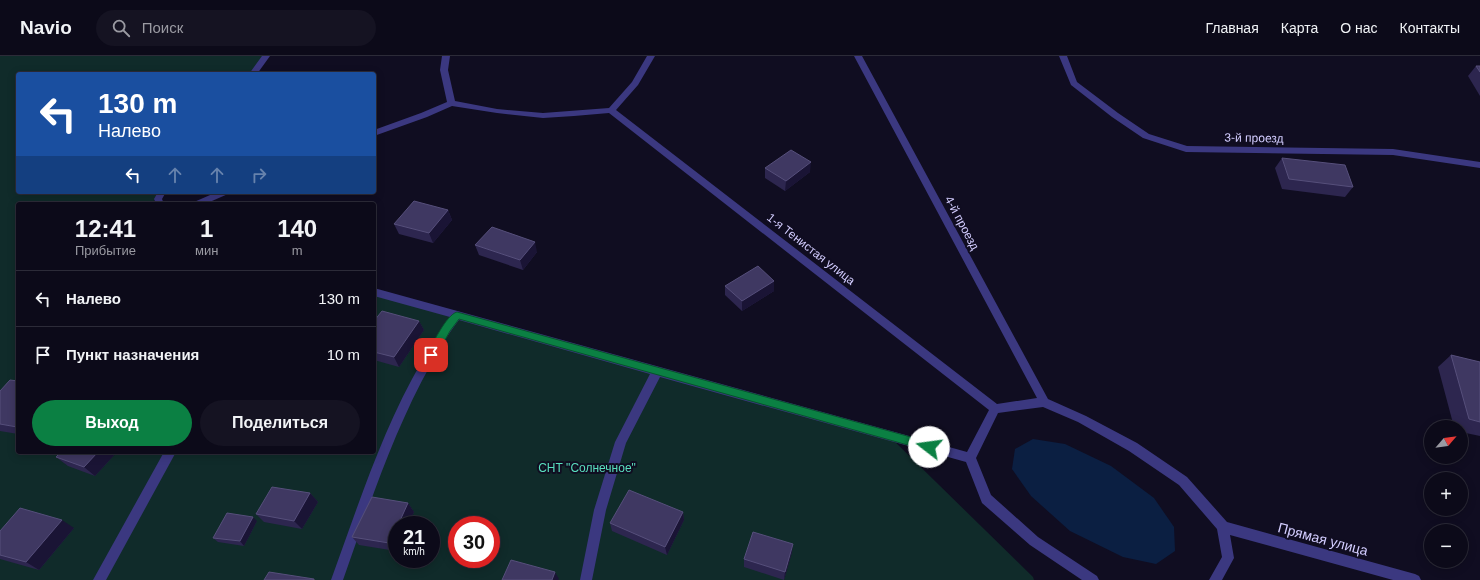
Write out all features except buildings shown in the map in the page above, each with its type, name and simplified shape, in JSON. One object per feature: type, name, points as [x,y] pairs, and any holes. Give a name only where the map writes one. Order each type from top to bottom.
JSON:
[{"type":"street","points":[[254,72],[266,56]]},
{"type":"street","points":[[446,56],[444,70],[451,103]]},
{"type":"street","points":[[376,132],[424,115],[451,103],[494,111],[541,115],[574,114],[611,110],[635,83],[651,56]]},
{"type":"street","name":"4-й проезд","points":[[858,56],[1044,402]]},
{"type":"street","name":"3-й проезд","points":[[1064,56],[1074,83],[1115,116],[1146,136],[1186,149],[1393,152],[1480,166]]},
{"type":"street","name":"1-я Тенистая улица","points":[[611,110],[995,409]]},
{"type":"street","points":[[202,202],[221,194]]},
{"type":"street","points":[[376,293],[970,458]]},
{"type":"street","points":[[337,580],[384,449],[416,381],[446,328],[457,315]]},
{"type":"street","points":[[586,580],[600,510],[621,442],[657,372]]},
{"type":"street","points":[[1093,580],[1034,541],[986,498],[970,458],[995,409],[1044,402],[1082,419],[1134,447],[1183,481],[1223,527],[1228,558],[1215,580]]},
{"type":"street","points":[[98,580],[169,454]]},
{"type":"street","name":"Прямая улица","points":[[1223,527],[1414,580]]},
{"type":"green space","name":"СНТ \"Солнечное\"","points":[[0,56],[266,56],[254,72],[16,72],[16,194],[158,194],[153,202],[16,202],[16,454],[376,454],[376,293],[888,435],[1033,577],[1034,580],[0,580]]},
{"type":"water","points":[[1033,439],[1065,444],[1111,466],[1154,498],[1174,527],[1175,551],[1156,564],[1123,557],[1070,531],[1031,496],[1012,469],[1015,449]]},
{"type":"route","points":[[431,355],[446,328],[457,315],[929,447]]}]
